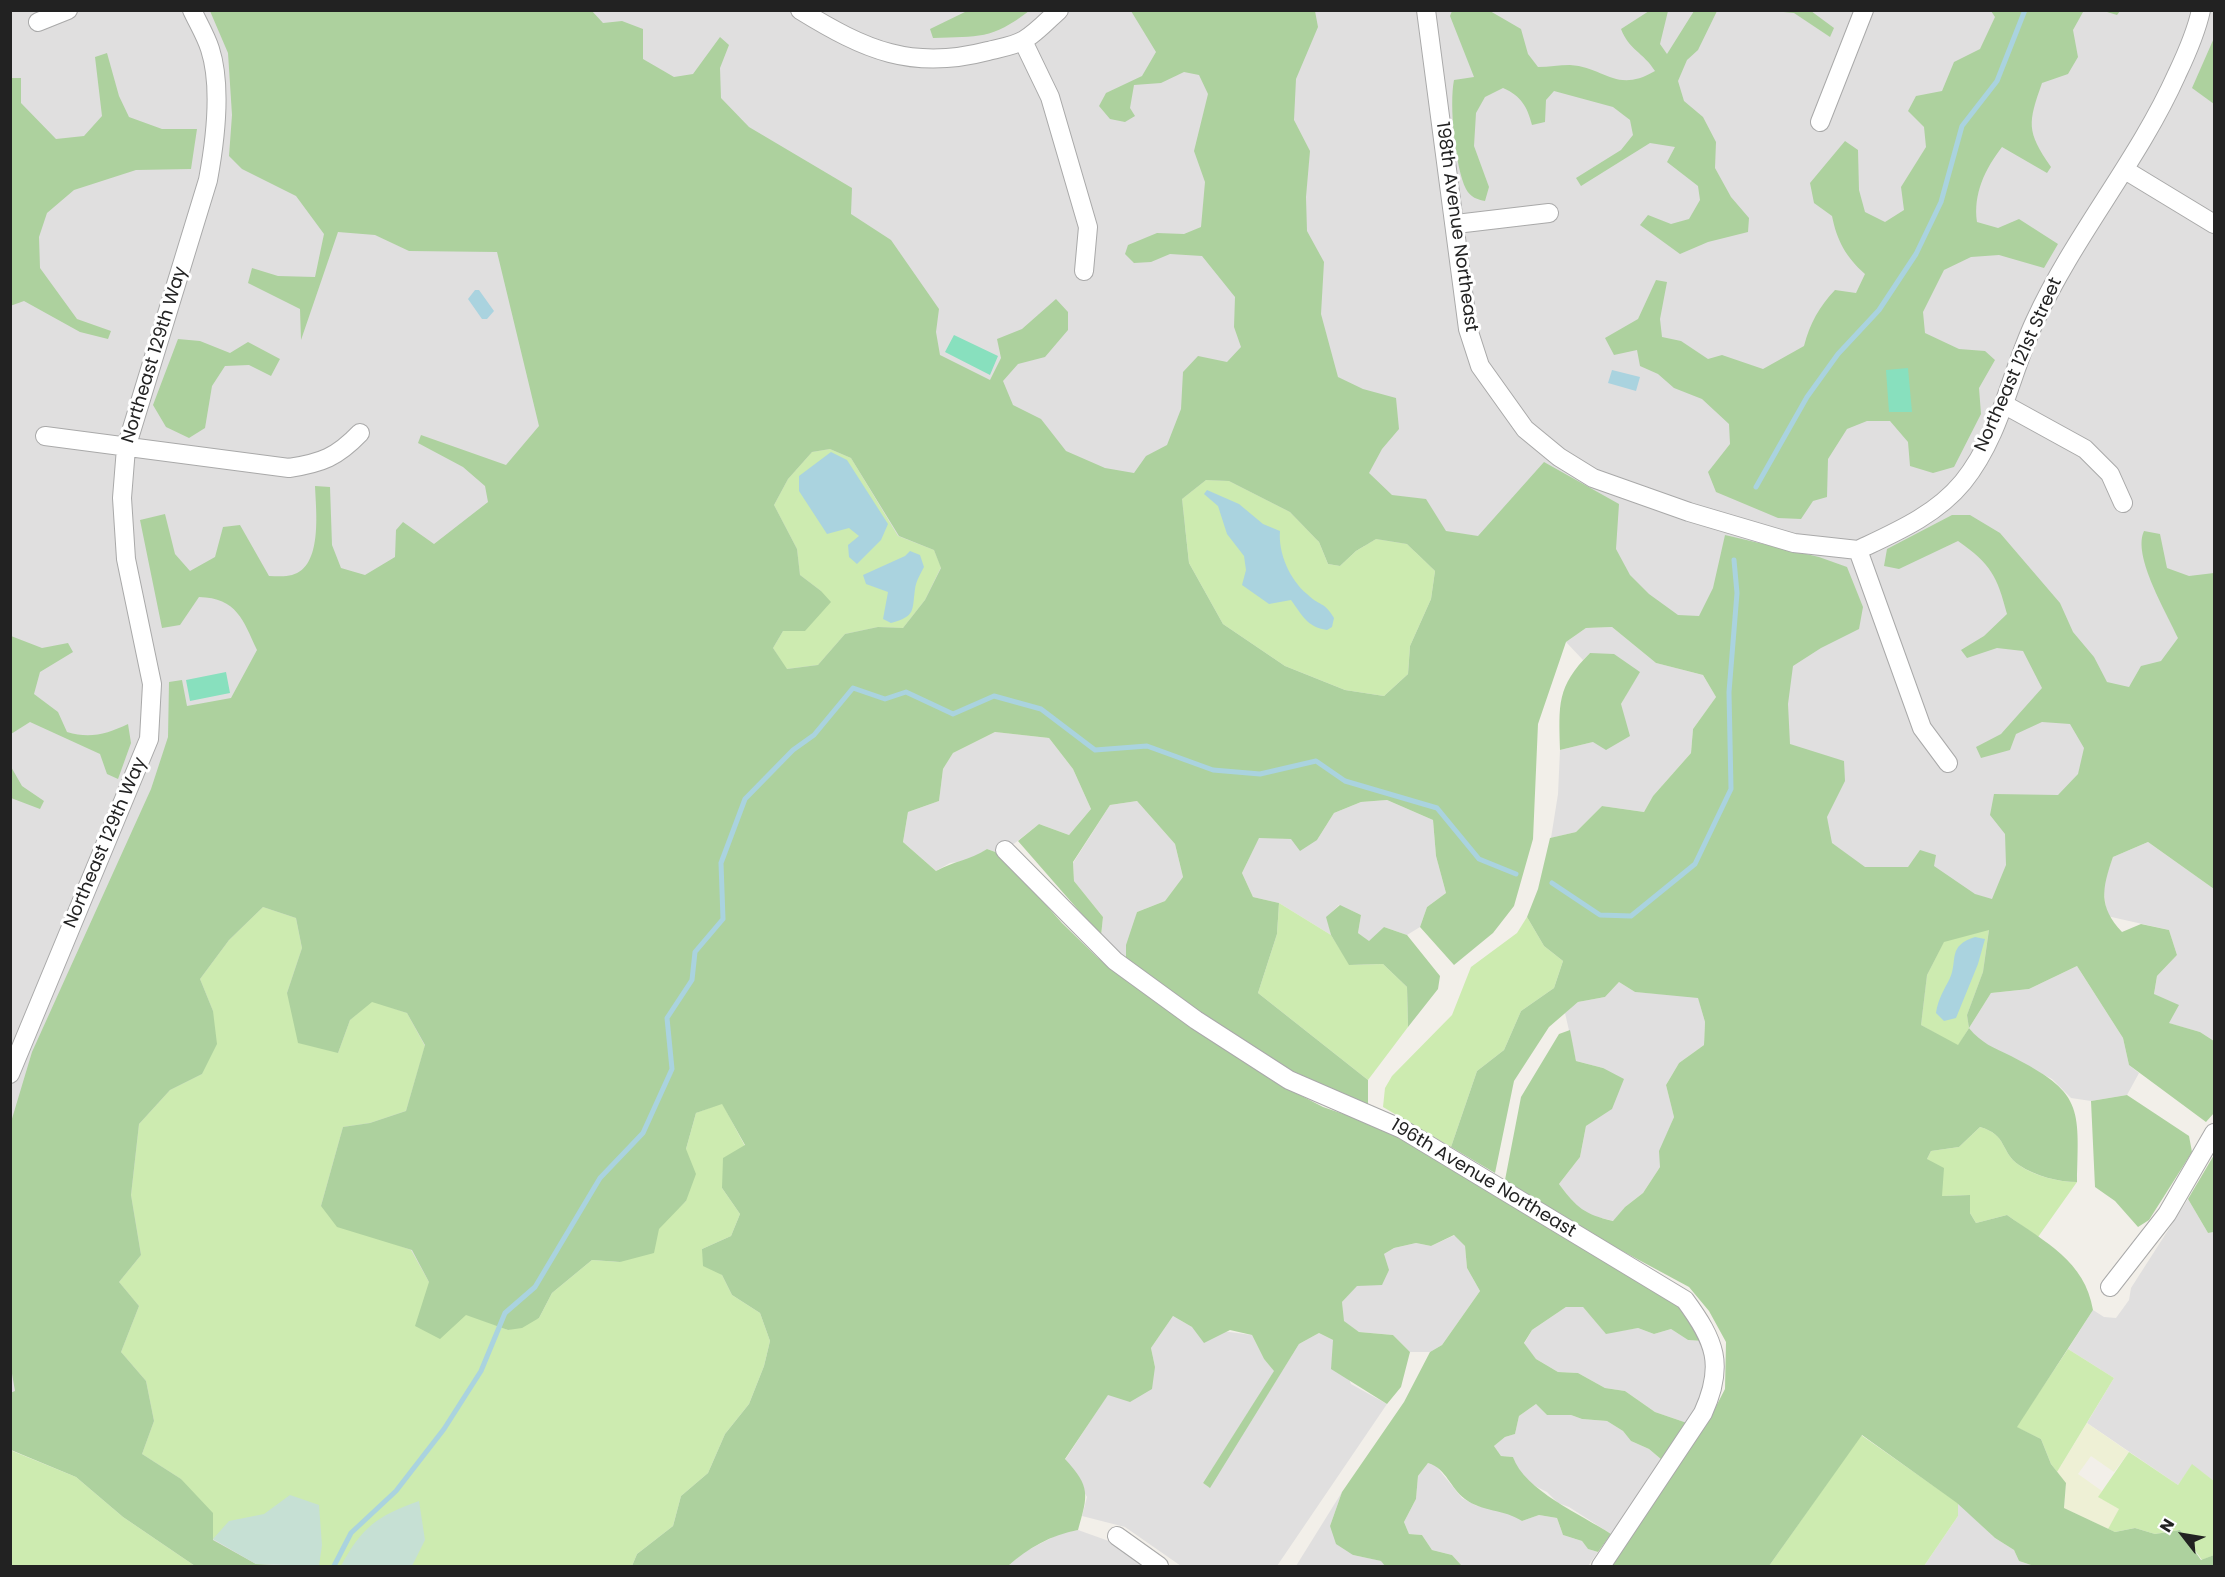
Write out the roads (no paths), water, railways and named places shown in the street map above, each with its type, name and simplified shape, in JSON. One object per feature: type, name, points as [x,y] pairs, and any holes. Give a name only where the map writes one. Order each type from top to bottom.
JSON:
[{"type":"street","points":[[38,22],[68,10]]},
{"type":"street","name":"Northeast 129th Way","points":[[10,1074],[149,739],[152,684],[126,560],[122,498],[126,448],[208,180],[212,158],[216,93],[210,49],[192,10]]},
{"type":"street","points":[[800,10],[829,28],[877,50],[924,60],[965,57],[1023,41],[1059,10]]},
{"type":"street","name":"198th Avenue Northeast","points":[[1426,10],[1456,224],[1468,329],[1480,366],[1525,429],[1559,457],[1593,478],[1689,512],[1794,543],[1858,550]]},
{"type":"street","points":[[1820,122],[1864,10]]},
{"type":"street","name":"Northeast 121st Street","points":[[1858,550],[1907,527],[1933,510],[1963,482],[1980,456],[2005,405],[2034,322],[2071,252],[2125,170],[2165,100],[2197,29],[2201,10]]},
{"type":"street","points":[[1023,41],[1050,97],[1088,227],[1084,271]]},
{"type":"street","points":[[2125,170],[2214,224]]},
{"type":"street","points":[[1456,224],[1549,213]]},
{"type":"street","points":[[2005,405],[2085,449],[2110,474],[2123,503]]},
{"type":"street","points":[[45,436],[289,468],[316,464],[342,452],[360,433]]},
{"type":"street","points":[[1858,550],[1922,728],[1948,763]]},
{"type":"street","name":"196th Avenue Northeast","points":[[1005,850],[1115,961],[1196,1020],[1289,1080],[1402,1129],[1685,1300],[1703,1324],[1717,1366],[1714,1390],[1703,1413],[1601,1566]]},
{"type":"street","points":[[2110,1287],[2167,1214],[2214,1132]]},
{"type":"street","points":[[1117,1536],[1159,1566]]},
{"type":"water","points":[[475,290],[479,290],[494,311],[487,319],[482,319],[468,299]]},
{"type":"water","points":[[1612,370],[1640,377],[1636,391],[1608,383]]},
{"type":"water","points":[[831,452],[847,460],[888,524],[881,540],[857,564],[849,557],[848,545],[859,536],[849,528],[827,534],[799,491],[799,476]]},
{"type":"water","points":[[1207,490],[1239,504],[1263,524],[1280,531],[1283,557],[1290,574],[1311,598],[1324,606],[1334,618],[1332,627],[1327,630],[1314,626],[1291,600],[1269,604],[1242,585],[1246,570],[1244,556],[1227,534],[1218,506],[1204,494]]},
{"type":"water","points":[[910,551],[920,555],[924,567],[916,586],[911,612],[905,618],[891,623],[883,619],[888,592],[866,584],[863,575],[905,556]]},
{"type":"water","points":[[1975,937],[1985,939],[1978,964],[1956,1018],[1944,1021],[1936,1013],[1950,978],[1955,954],[1960,945]]},
{"type":"waterway","points":[[1756,487],[1807,397],[1838,354],[1879,310],[1916,254],[1941,202],[1962,126],[1997,81],[2025,10]]},
{"type":"waterway","points":[[1552,883],[1600,915],[1631,916],[1695,864],[1731,789],[1729,692],[1737,593],[1734,560]]},
{"type":"waterway","points":[[334,1566],[351,1533],[396,1491],[444,1429],[481,1371],[505,1313],[535,1287],[600,1178],[643,1133],[672,1069],[667,1018],[692,980],[695,952],[723,919],[721,863],[745,799],[793,750],[814,735],[853,688],[885,699],[906,692],[953,714],[994,696],[1041,709],[1095,750],[1147,746],[1213,770],[1260,774],[1316,761],[1345,781],[1437,808],[1479,859],[1516,874]]}]
